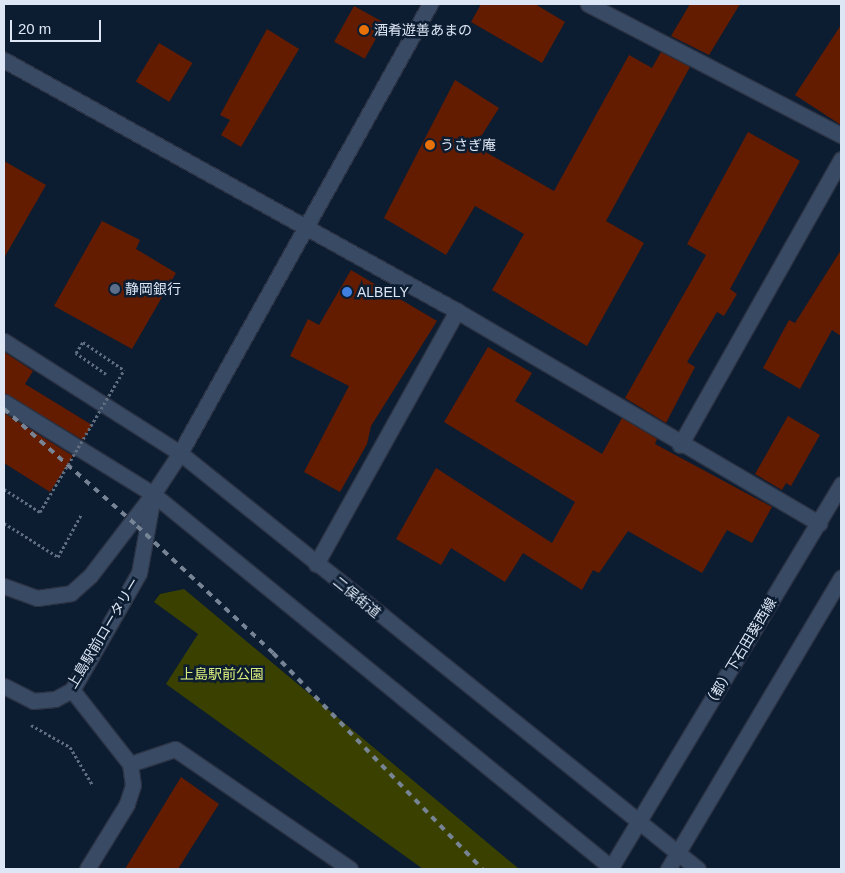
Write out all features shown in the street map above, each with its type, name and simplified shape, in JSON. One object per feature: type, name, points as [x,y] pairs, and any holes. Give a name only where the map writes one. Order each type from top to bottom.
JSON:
[{"type":"street","points":[[4,586],[37,598],[71,593],[90,576],[153,494],[180,454],[430,4]]},
{"type":"street","points":[[588,4],[841,135]]},
{"type":"street","points":[[4,60],[457,311],[680,445],[819,523]]},
{"type":"street","points":[[680,445],[841,159]]},
{"type":"street","points":[[316,564],[457,311]]},
{"type":"street","name":"二俣街道","points":[[4,341],[180,454],[698,869]]},
{"type":"street","points":[[4,402],[153,494],[611,869]]},
{"type":"street","name":"（都）下石田葵西線","points":[[611,869],[841,484]]},
{"type":"street","name":"上島駅前ロータリー","points":[[4,686],[33,700],[55,699],[72,690],[139,573],[153,494]]},
{"type":"street","points":[[668,869],[841,578]]},
{"type":"street","points":[[72,690],[130,764],[133,785],[127,804],[86,869]]},
{"type":"street","points":[[130,764],[176,749],[350,869]]},
{"type":"path","points":[[4,489],[40,512],[124,370],[83,342],[76,353],[106,374]]},
{"type":"path","points":[[4,523],[58,557],[81,515]]},
{"type":"path","points":[[28,724],[70,747],[92,784]]},
{"type":"green space","name":"上島駅前公園","points":[[184,589],[519,869],[423,869],[166,684],[198,634],[154,602],[160,594]]},
{"type":"building","points":[[481,4],[535,4],[565,22],[542,63],[471,22]]},
{"type":"building","points":[[690,4],[740,4],[709,55],[671,36]]},
{"type":"building","points":[[354,6],[385,23],[365,59],[334,42]]},
{"type":"building","points":[[841,25],[841,125],[795,95]]},
{"type":"building","points":[[267,29],[299,49],[241,147],[221,135],[230,120],[220,115]]},
{"type":"building","points":[[159,43],[192,63],[169,102],[136,82]]},
{"type":"building","points":[[661,52],[690,67],[606,221],[644,243],[587,346],[492,290],[524,234],[475,206],[446,255],[384,218],[455,80],[499,108],[475,146],[554,191],[629,55],[652,68]]},
{"type":"building","points":[[748,132],[800,161],[730,289],[737,294],[724,316],[717,312],[687,362],[695,367],[666,423],[625,398],[706,255],[687,244]]},
{"type":"building","points":[[4,161],[46,185],[4,258]]},
{"type":"building","name":"静岡銀行","points":[[102,221],[140,240],[136,249],[176,273],[132,349],[54,306]]},
{"type":"building","points":[[841,250],[841,336],[832,330],[800,389],[763,368],[789,320],[795,323]]},
{"type":"building","points":[[351,270],[437,321],[371,426],[367,444],[340,492],[304,472],[349,386],[290,356],[308,319],[319,325]]},
{"type":"building","points":[[488,347],[532,373],[515,401],[602,454],[622,418],[657,439],[655,444],[772,507],[752,543],[727,530],[702,573],[628,531],[599,573],[593,570],[582,590],[523,553],[505,582],[451,548],[441,565],[396,539],[436,468],[552,543],[575,502],[444,422]]},
{"type":"building","points":[[4,352],[33,371],[25,384],[92,425],[83,440],[4,393]]},
{"type":"building","points":[[4,413],[73,456],[50,492],[4,463]]},
{"type":"building","points":[[788,416],[820,435],[791,486],[786,483],[782,490],[755,474]]},
{"type":"building","points":[[181,777],[219,804],[178,869],[125,869]]},
{"type":"railway","points":[[4,409],[137,526],[273,653],[482,869]]},
{"type":"place","name":"酒肴遊善あまの","points":[[364,30]]},
{"type":"place","name":"うさぎ庵","points":[[430,145]]},
{"type":"place","name":"静岡銀行","points":[[115,289]]},
{"type":"place","name":"ALBELY","points":[[347,292]]}]
